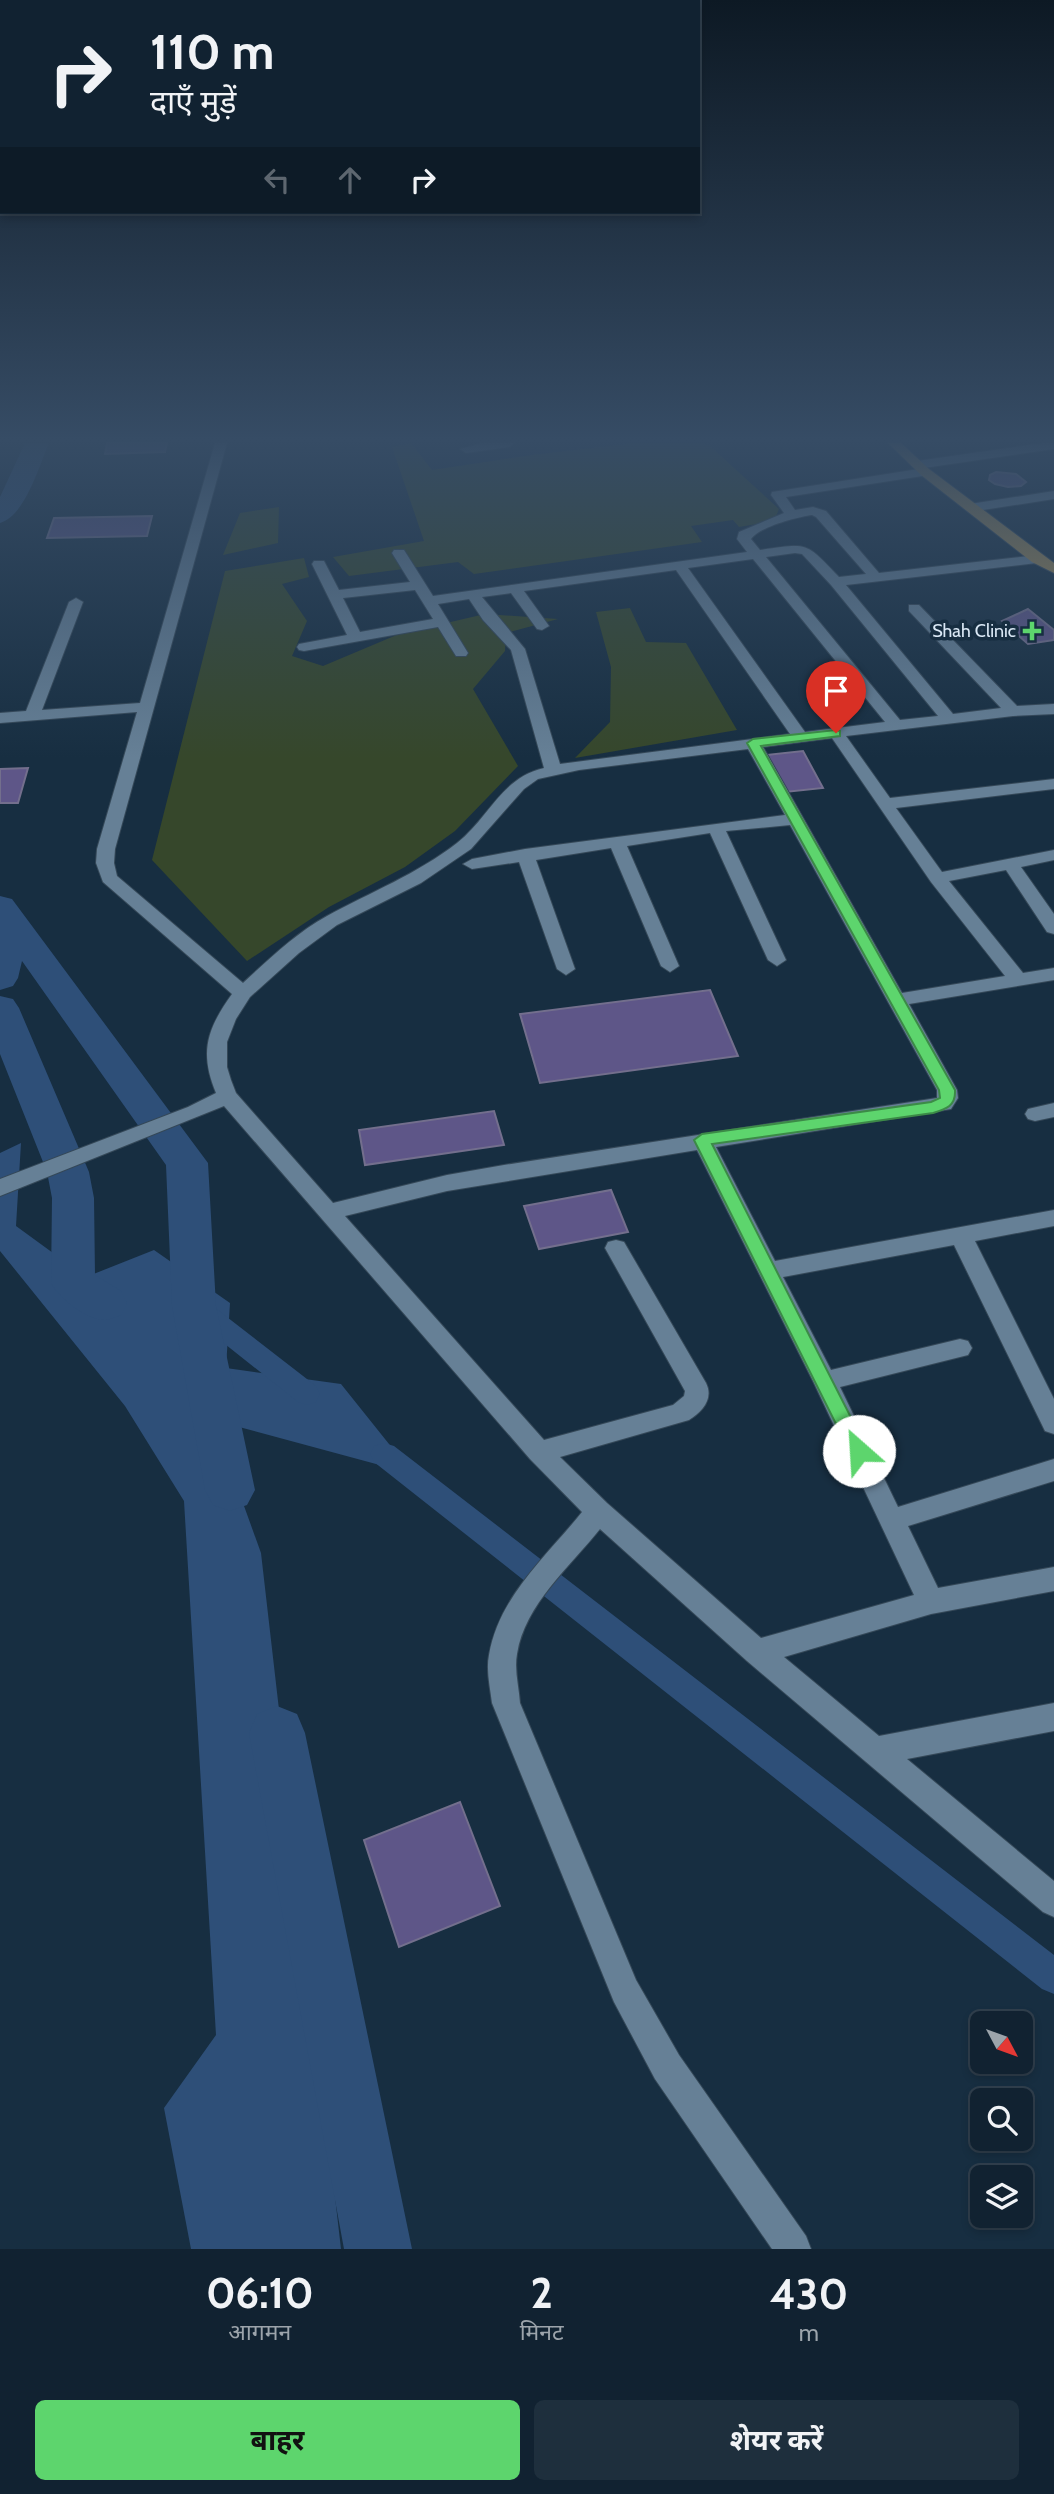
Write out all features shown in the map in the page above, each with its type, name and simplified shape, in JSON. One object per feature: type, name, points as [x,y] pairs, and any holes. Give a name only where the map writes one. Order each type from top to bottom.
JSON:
[{"type":"main road","points":[[1022,548],[1054,569]]},
{"type":"street","points":[[191,548],[106,849],[105,863],[109,878],[243,993]]},
{"type":"street","points":[[752,548],[896,726]]},
{"type":"street","points":[[850,548],[876,578]]},
{"type":"street","points":[[427,601],[801,550],[809,554],[836,582],[950,720]]},
{"type":"street","points":[[399,553],[461,653]]},
{"type":"street","points":[[836,582],[1037,559]]},
{"type":"street","points":[[318,564],[356,638]]},
{"type":"street","points":[[680,566],[800,737]]},
{"type":"street","points":[[334,595],[418,585]]},
{"type":"street","points":[[515,589],[542,626]]},
{"type":"street","points":[[473,595],[488,617],[518,649],[553,769]]},
{"type":"street","points":[[32,716],[76,602]]},
{"type":"street","points":[[914,608],[1013,711]]},
{"type":"street","points":[[304,647],[441,622]]},
{"type":"street","points":[[0,718],[146,707]]},
{"type":"street","points":[[1054,724],[1047,709],[1013,711],[553,769],[533,775],[518,785],[465,845],[446,860],[415,879],[331,920],[292,949],[243,993],[219,1027],[214,1053],[217,1074],[227,1096],[539,1452],[590,1522],[757,1652],[1054,1901]]},
{"type":"street","points":[[836,733],[937,878],[1018,980]]},
{"type":"street","points":[[328,1212],[447,1183],[702,1140],[933,1108],[944,1104],[948,1098],[947,1090],[753,743]]},
{"type":"street","points":[[886,804],[1054,784]]},
{"type":"street","points":[[472,864],[716,827],[796,819]]},
{"type":"street","points":[[716,827],[777,960]]},
{"type":"street","points":[[617,843],[670,966]]},
{"type":"street","points":[[525,855],[566,970]]},
{"type":"street","points":[[937,878],[1054,855]]},
{"type":"street","points":[[1010,863],[1048,908],[1054,928]]},
{"type":"street","points":[[897,1000],[1054,974]]},
{"type":"street","points":[[0,1188],[195,1112],[227,1096]]},
{"type":"street","points":[[702,1140],[825,1381],[931,1602]]},
{"type":"street","points":[[766,1270],[1054,1218]]},
{"type":"street","points":[[961,1235],[1054,1423]]},
{"type":"street","points":[[539,1452],[680,1413],[697,1398],[697,1390],[615,1248]]},
{"type":"street","points":[[825,1381],[960,1348]]},
{"type":"street","points":[[892,1520],[1054,1470]]},
{"type":"street","points":[[590,1522],[538,1585],[516,1619],[503,1655],[506,1703],[625,1991],[667,2067],[793,2249]]},
{"type":"street","points":[[757,1652],[931,1602],[1054,1579]]},
{"type":"street","points":[[873,1751],[1054,1717]]},
{"type":"green space","points":[[226,548],[255,548],[223,555]]},
{"type":"green space","points":[[384,548],[660,548],[474,574],[458,562],[349,576],[333,557]]},
{"type":"green space","points":[[304,558],[309,577],[282,584],[307,621],[292,656],[323,666],[399,634],[485,614],[558,619],[506,633],[505,651],[473,689],[518,766],[455,831],[405,867],[329,907],[247,961],[152,860],[225,571]]},
{"type":"green space","points":[[630,608],[646,642],[686,643],[737,730],[575,758],[610,722],[611,667],[596,612]]},
{"type":"water","points":[[21,1143],[16,1226],[86,1277],[154,1250],[230,1303],[226,1368],[341,1384],[413,1474],[213,1420],[261,1553],[341,2249],[191,2249],[164,2108],[216,2035],[184,1501],[125,1406],[0,1251],[0,1153]]},
{"type":"building","points":[[1028,609],[1054,630],[1054,640],[1028,644],[1002,621]]},
{"type":"building","points":[[803,751],[823,788],[785,792],[766,755]]},
{"type":"building","points":[[28,768],[18,803],[0,803],[0,769]]},
{"type":"building","points":[[710,990],[738,1056],[540,1083],[520,1014]]},
{"type":"building","points":[[494,1111],[504,1145],[365,1165],[359,1130]]},
{"type":"building","points":[[611,1190],[628,1232],[539,1249],[524,1206]]},
{"type":"building","points":[[460,1802],[500,1906],[399,1947],[364,1840]]},
{"type":"waterway","points":[[0,906],[187,1163],[194,1306],[230,1490]]},
{"type":"waterway","points":[[0,914],[9,936],[0,978]]},
{"type":"waterway","points":[[0,1008],[68,1172],[73,1198],[73,1283],[105,1303]]},
{"type":"waterway","points":[[205,1314],[307,1394]]},
{"type":"waterway","points":[[384,1454],[1054,1977]]},
{"type":"waterway","points":[[277,1733],[378,2249]]},
{"type":"place","name":"Shah Clinic","points":[[1032,631]]},
{"type":"route","points":[[836,733],[753,743],[947,1090],[948,1098],[944,1104],[933,1108],[702,1140],[859,1451]]}]
